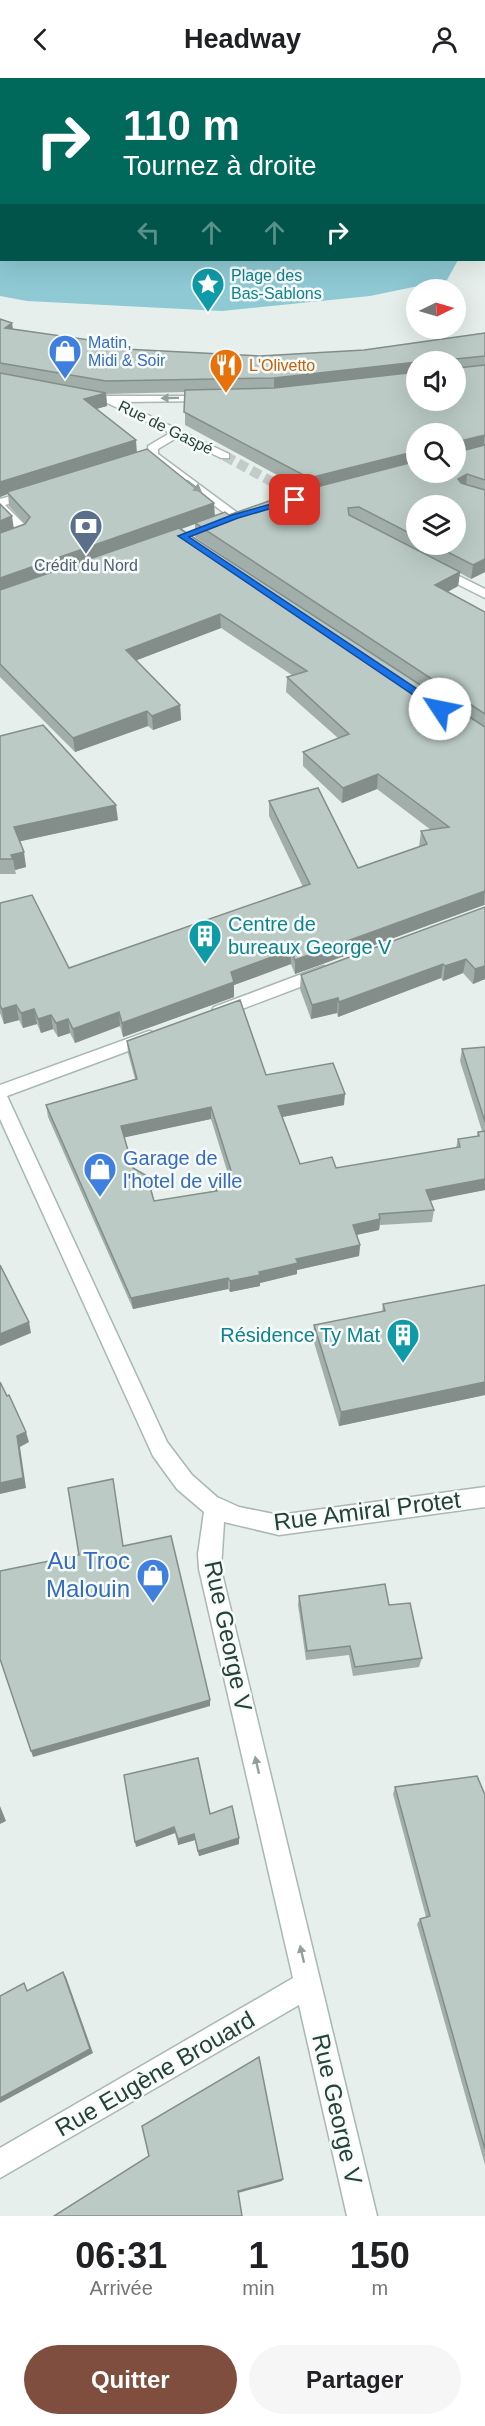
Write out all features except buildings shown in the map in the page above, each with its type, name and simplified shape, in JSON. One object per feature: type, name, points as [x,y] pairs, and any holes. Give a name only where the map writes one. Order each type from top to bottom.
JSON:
[{"type":"street","name":"Rue de Gaspé","points":[[217,398],[102,398],[225,456]]},
{"type":"street","points":[[180,433],[155,444],[148,456],[235,517]]},
{"type":"street","points":[[0,542],[22,534],[24,530],[0,505],[44,489]]},
{"type":"street","points":[[425,563],[485,594]]},
{"type":"street","points":[[207,1016],[337,967]]},
{"type":"street","points":[[0,1092],[163,1032]]},
{"type":"street","points":[[0,1100],[160,1449],[190,1491],[215,1509]]},
{"type":"street","name":"Rue Amiral Protet","points":[[215,1509],[248,1522],[279,1525],[485,1497]]},
{"type":"street","name":"Rue George V","points":[[215,1509],[208,1554],[210,1569],[362,2216]]},
{"type":"street","name":"Rue Eugène Brouard","points":[[0,2164],[309,1984]]},
{"type":"water","points":[[0,261],[457,261],[448,279],[406,279],[406,289],[370,296],[222,311],[27,301],[0,296]]},
{"type":"tunnel","points":[[225,456],[287,490]]},
{"type":"tunnel","points":[[285,488],[314,504]]},
{"type":"place","name":"Plage des Bas-Sablons","points":[[208,313]]},
{"type":"place","name":"Matin, Midi & Soir","points":[[65,380]]},
{"type":"place","name":"L'Olivetto","points":[[226,394]]},
{"type":"place","name":"Crédit du Nord","points":[[86,555]]},
{"type":"place","name":"Centre de bureaux George V","points":[[205,965]]},
{"type":"place","name":"Garage de l'hotel de ville","points":[[100,1198]]},
{"type":"place","name":"Résidence Ty Mat","points":[[403,1364]]},
{"type":"place","name":"Au Troc Malouin","points":[[153,1604]]},
{"type":"route","points":[[295,500],[235,516],[183,536],[440,709]]}]
